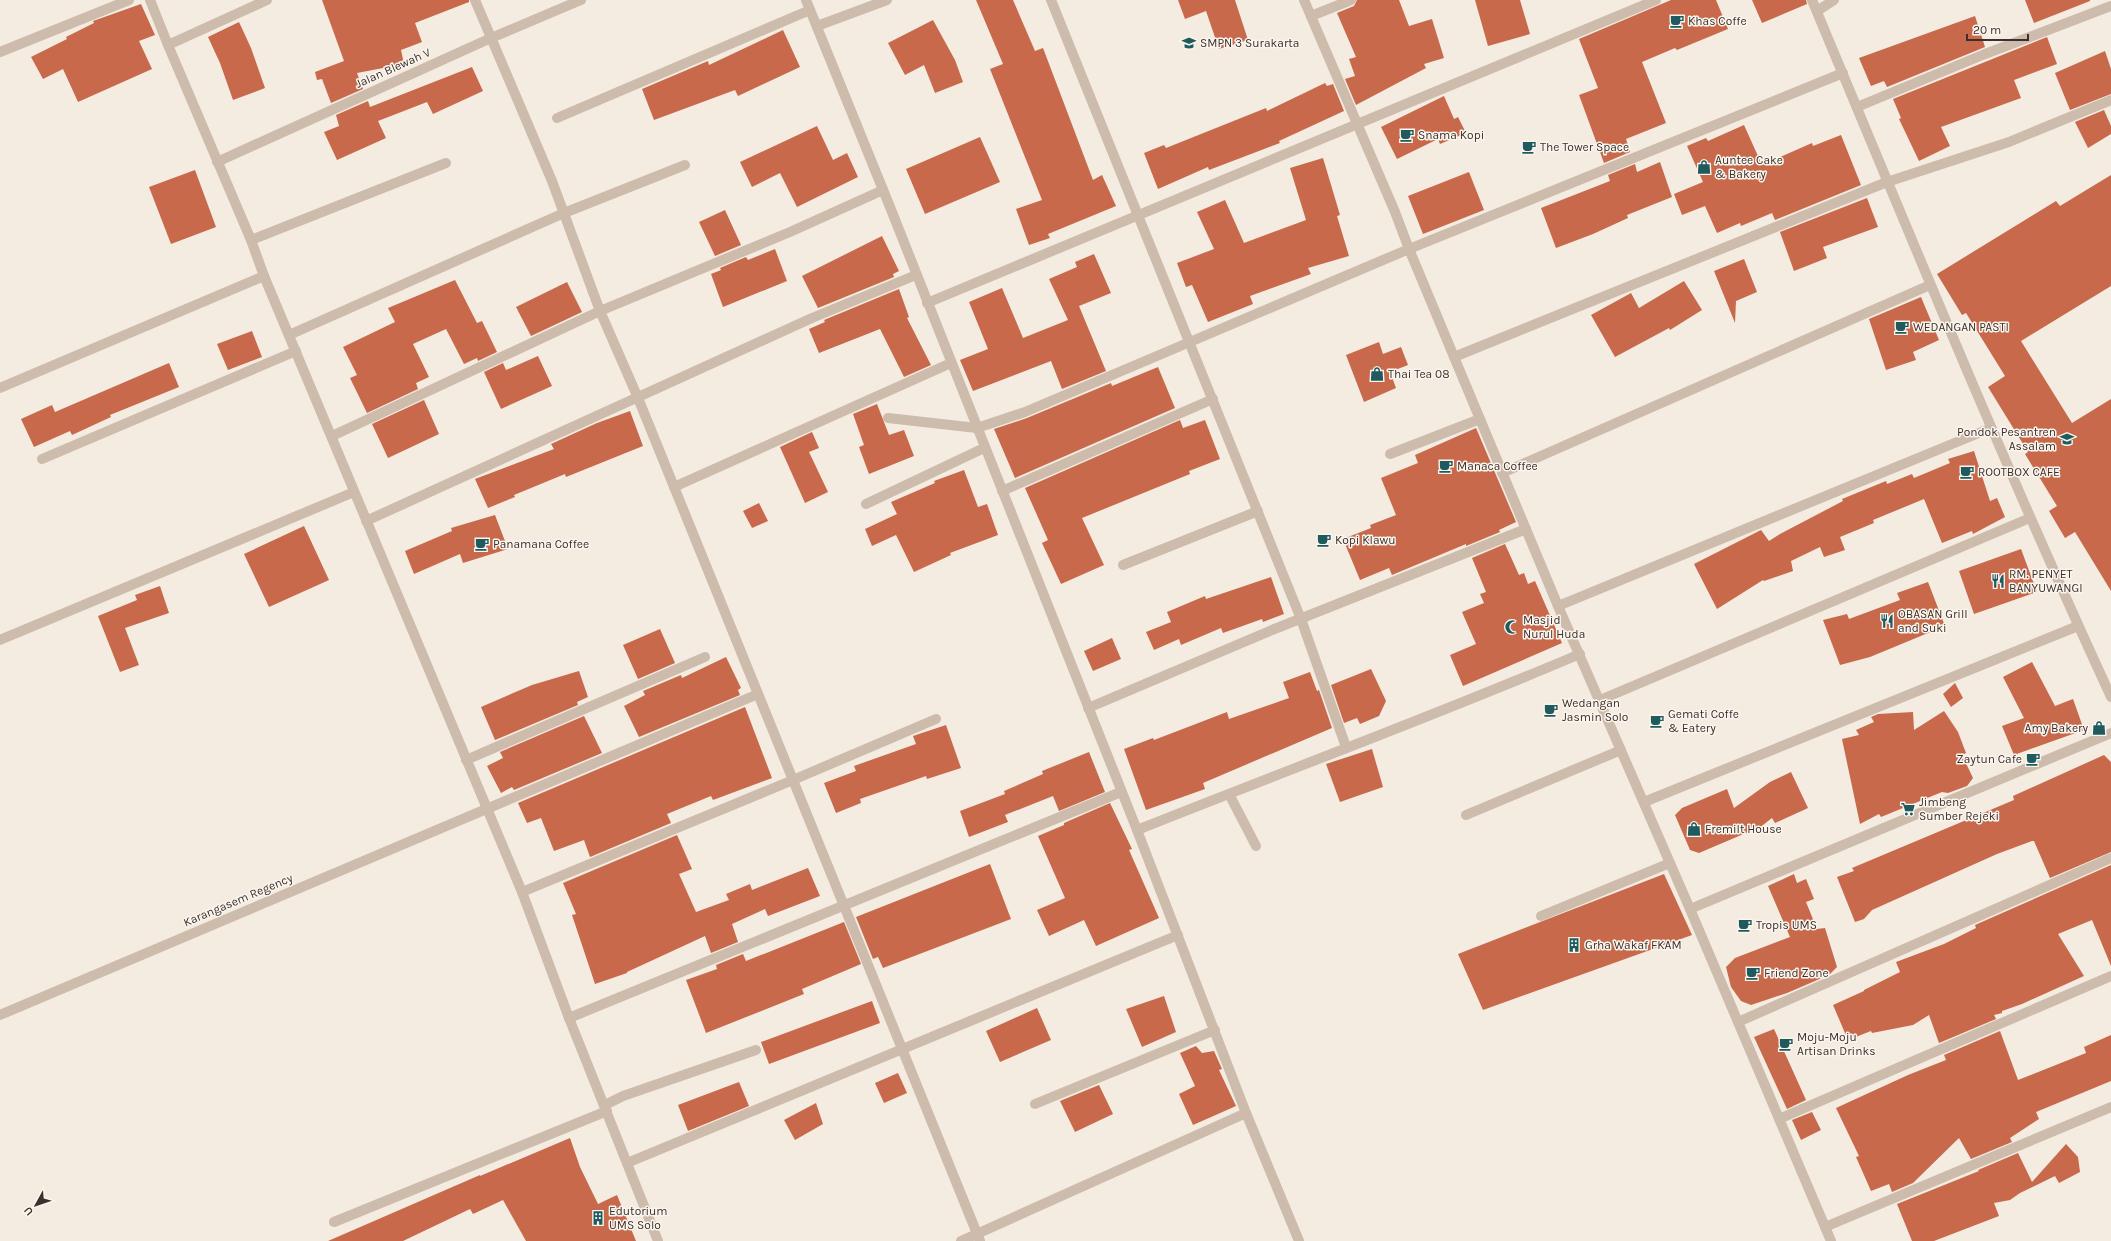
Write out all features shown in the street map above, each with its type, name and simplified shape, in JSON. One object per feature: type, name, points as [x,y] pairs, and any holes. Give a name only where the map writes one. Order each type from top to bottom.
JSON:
[{"type":"street","points":[[0,52],[129,0]]},
{"type":"street","points":[[150,0],[216,162],[251,240],[264,276],[522,892],[569,1018],[658,1241]]},
{"type":"street","points":[[168,46],[268,0]]},
{"type":"street","points":[[476,0],[564,213],[600,311],[638,398],[978,1238]]},
{"type":"street","name":"Jalan Blewah V","points":[[216,162],[491,38],[582,0]]},
{"type":"street","points":[[806,0],[1137,830],[1246,1113],[1299,1241]]},
{"type":"street","points":[[816,26],[887,0]]},
{"type":"street","points":[[1051,0],[1302,619],[1346,747]]},
{"type":"street","points":[[1304,0],[1395,212],[1409,249],[1558,606],[1644,802],[1831,1241]]},
{"type":"street","points":[[1311,16],[1351,0]]},
{"type":"street","points":[[926,303],[1356,123],[1656,0]]},
{"type":"street","points":[[1812,0],[1991,428],[2078,626],[2111,697]]},
{"type":"street","points":[[1816,11],[1834,0]]},
{"type":"street","points":[[1857,107],[1984,54],[2111,6]]},
{"type":"street","points":[[557,118],[810,10]]},
{"type":"street","points":[[888,418],[977,428],[1026,412],[1081,390],[1190,341],[1409,249],[1843,73]]},
{"type":"street","points":[[1454,357],[1887,182],[2009,142],[2111,100]]},
{"type":"street","points":[[251,240],[446,163]]},
{"type":"street","points":[[289,335],[564,213],[685,165]]},
{"type":"street","points":[[332,436],[600,311],[790,232],[883,190]]},
{"type":"street","points":[[366,521],[812,318],[916,275]]},
{"type":"street","points":[[0,388],[264,276]]},
{"type":"street","points":[[1502,473],[1930,285]]},
{"type":"street","points":[[42,459],[296,351]]},
{"type":"street","points":[[674,487],[951,363]]},
{"type":"street","points":[[1002,491],[1213,399]]},
{"type":"street","points":[[1390,454],[1480,419]]},
{"type":"street","points":[[1558,606],[1991,428]]},
{"type":"street","points":[[866,504],[984,448]]},
{"type":"street","points":[[0,640],[354,492]]},
{"type":"street","points":[[1123,565],[1258,511]]},
{"type":"street","points":[[1600,700],[2030,518]]},
{"type":"street","points":[[1088,708],[1302,619],[1526,529]]},
{"type":"street","points":[[1644,802],[2078,626]]},
{"type":"street","points":[[1137,830],[1346,747],[1480,696],[1580,654]]},
{"type":"street","points":[[466,760],[705,658]]},
{"type":"street","name":"Karangasem Regency","points":[[0,1015],[758,694]]},
{"type":"street","points":[[522,892],[936,719]]},
{"type":"street","points":[[1690,909],[2111,733]]},
{"type":"street","points":[[1466,815],[1621,750]]},
{"type":"street","points":[[569,1018],[844,907],[1121,792]]},
{"type":"street","points":[[1229,794],[1256,846]]},
{"type":"street","points":[[1738,1022],[2111,858]]},
{"type":"street","points":[[1541,916],[1670,863]]},
{"type":"street","points":[[627,1163],[1178,935]]},
{"type":"street","points":[[1779,1119],[2111,976]]},
{"type":"street","points":[[1035,1104],[1215,1030]]},
{"type":"street","points":[[334,1222],[606,1108],[623,1096],[756,1050]]},
{"type":"street","points":[[1825,1227],[2111,1107]]},
{"type":"street","points":[[961,1241],[978,1238],[1246,1113]]},
{"type":"building","points":[[322,0],[469,0],[469,2],[415,23],[422,42],[401,50],[404,64],[357,73],[363,89],[331,103],[322,79],[317,80],[315,72],[344,61]]},
{"type":"building","points":[[976,0],[1013,0],[1035,51],[1043,48],[1093,180],[1102,175],[1116,206],[1048,234],[1050,238],[1029,245],[1016,209],[1042,200],[990,69],[1003,64]]},
{"type":"building","points":[[1178,0],[1235,0],[1248,40],[1219,49],[1206,11],[1185,19]]},
{"type":"building","points":[[1357,0],[1399,0],[1409,26],[1432,19],[1444,58],[1424,64],[1426,68],[1356,105],[1345,79],[1355,76],[1349,59],[1356,57],[1337,13],[1354,6]]},
{"type":"building","points":[[1475,0],[1520,0],[1530,34],[1488,46]]},
{"type":"building","points":[[1671,0],[1716,0],[1728,29],[1677,50],[1675,48],[1642,62],[1666,123],[1626,139],[1630,152],[1604,163],[1579,95],[1598,88],[1579,39]]},
{"type":"building","points":[[1752,0],[1806,0],[1807,4],[1762,23]]},
{"type":"building","points":[[2025,0],[2090,0],[2090,1],[2034,23]]},
{"type":"building","points":[[141,4],[155,35],[139,41],[152,69],[78,102],[63,69],[43,79],[31,57],[67,39],[66,37],[94,23],[93,21]]},
{"type":"building","points":[[1975,16],[1985,47],[1887,87],[1884,81],[1871,86],[1859,58]]},
{"type":"building","points":[[933,20],[955,60],[963,82],[935,93],[924,65],[905,75],[888,43]]},
{"type":"building","points":[[239,22],[251,48],[265,88],[233,100],[220,63],[208,37]]},
{"type":"building","points":[[783,30],[800,67],[738,96],[735,90],[654,120],[642,89],[708,61],[709,65]]},
{"type":"building","points":[[2047,37],[2057,64],[2014,80],[2021,98],[1941,127],[1950,146],[1919,161],[1899,119],[1901,118],[1893,99]]},
{"type":"building","points":[[2105,51],[2111,69],[2111,94],[2070,110],[2055,73]]},
{"type":"building","points":[[472,67],[483,91],[433,114],[427,102],[378,121],[386,138],[337,160],[324,132],[339,126],[336,115],[368,101],[370,107]]},
{"type":"building","points":[[1325,83],[1327,86],[1333,84],[1344,111],[1279,141],[1280,143],[1209,170],[1208,167],[1158,189],[1144,153],[1164,145],[1166,148],[1266,108],[1267,111]]},
{"type":"building","points":[[1444,96],[1454,119],[1458,117],[1466,133],[1440,144],[1438,139],[1397,159],[1381,127]]},
{"type":"building","points":[[2104,110],[2111,126],[2111,134],[2088,148],[2075,122]]},
{"type":"building","points":[[1744,125],[1762,165],[1812,143],[1813,146],[1841,135],[1861,185],[1775,220],[1772,213],[1741,226],[1740,223],[1717,233],[1705,206],[1682,215],[1674,194],[1703,182],[1687,146],[1706,138],[1708,141]]},
{"type":"building","points":[[817,126],[833,160],[847,153],[858,177],[797,207],[780,173],[752,187],[740,162]]},
{"type":"building","points":[[980,137],[1000,182],[925,214],[906,169]]},
{"type":"building","points":[[1323,158],[1340,215],[1337,216],[1349,256],[1308,268],[1311,274],[1250,296],[1253,304],[1208,322],[1192,285],[1186,287],[1177,263],[1214,249],[1197,212],[1225,200],[1244,243],[1306,220],[1290,168]]},
{"type":"building","points":[[1660,162],[1672,197],[1627,215],[1628,218],[1593,234],[1556,248],[1541,208],[1610,181],[1608,175],[1635,164],[1637,172]]},
{"type":"building","points":[[195,170],[216,227],[171,244],[149,187]]},
{"type":"building","points":[[1469,172],[1484,210],[1423,234],[1408,196]]},
{"type":"building","name":"Pondok Pesantren Assalam","points":[[2111,175],[2111,286],[2021,341],[2072,423],[2111,399],[2111,591],[2075,532],[2065,538],[2049,511],[2057,506],[2025,454],[2028,452],[1988,387],[2005,376],[1966,313],[1962,315],[1937,274],[2056,201],[2060,206]]},
{"type":"building","points":[[1867,198],[1878,227],[1823,247],[1827,258],[1794,271],[1780,232]]},
{"type":"building","points":[[725,210],[741,245],[715,256],[699,222]]},
{"type":"building","points":[[882,236],[899,271],[893,274],[894,277],[818,308],[802,276]]},
{"type":"building","points":[[775,249],[787,281],[723,307],[711,274],[721,270],[720,268],[746,257],[748,260]]},
{"type":"building","points":[[1094,254],[1111,293],[1079,306],[1106,371],[1062,389],[1051,361],[973,391],[960,360],[988,349],[969,302],[1002,288],[1023,338],[1068,320],[1049,279],[1077,267],[1075,262]]},
{"type":"building","points":[[1744,259],[1757,292],[1736,301],[1735,323],[1714,271]]},
{"type":"building","points":[[455,280],[477,323],[482,321],[497,352],[478,361],[477,358],[464,364],[446,329],[413,344],[429,377],[416,383],[418,389],[367,413],[350,378],[357,375],[343,347],[395,322],[388,308]]},
{"type":"building","points":[[1684,281],[1702,310],[1670,330],[1669,328],[1615,357],[1591,315],[1631,293],[1639,308]]},
{"type":"building","points":[[567,282],[582,312],[531,336],[516,307]]},
{"type":"building","points":[[899,289],[909,317],[907,318],[931,365],[904,377],[880,329],[819,353],[809,329],[825,322],[824,320]]},
{"type":"building","name":"WEDANGAN PASTI","points":[[1921,297],[1939,340],[1913,352],[1916,360],[1886,370],[1869,319]]},
{"type":"building","points":[[252,331],[262,357],[228,370],[217,344]]},
{"type":"building","points":[[1379,342],[1383,354],[1401,347],[1408,365],[1390,372],[1396,388],[1364,402],[1346,355]]},
{"type":"building","points":[[538,356],[552,386],[501,409],[484,372],[503,363],[506,370]]},
{"type":"building","points":[[169,363],[179,387],[110,415],[111,417],[72,435],[70,431],[34,447],[21,419],[52,405],[55,412]]},
{"type":"building","points":[[1158,367],[1175,408],[1015,478],[994,429],[1027,418],[1111,383],[1112,386]]},
{"type":"building","points":[[424,400],[439,434],[388,458],[372,424]]},
{"type":"building","points":[[877,404],[889,435],[904,430],[914,456],[869,474],[859,447],[864,445],[853,414]]},
{"type":"building","points":[[630,411],[643,446],[566,477],[565,474],[514,495],[515,497],[488,508],[475,479],[554,449],[551,444],[597,423]]},
{"type":"building","points":[[1180,420],[1183,428],[1205,420],[1220,459],[1189,471],[1190,474],[1082,518],[1104,565],[1061,584],[1042,543],[1048,540],[1025,488]]},
{"type":"building","points":[[1476,428],[1516,522],[1499,530],[1500,532],[1466,546],[1466,544],[1392,575],[1389,568],[1360,580],[1343,539],[1371,528],[1370,525],[1396,515],[1381,478],[1418,463],[1415,455]]},
{"type":"building","points":[[812,432],[819,448],[809,452],[828,492],[805,503],[780,447]]},
{"type":"building","points":[[1974,451],[1990,501],[1997,498],[2005,517],[1973,534],[1972,531],[1942,543],[1924,499],[1873,520],[1874,523],[1840,537],[1845,550],[1824,557],[1820,547],[1791,561],[1793,571],[1764,581],[1763,580],[1717,609],[1694,564],[1761,530],[1769,541],[1843,501],[1842,499],[1886,481],[1887,484],[1912,474],[1914,478],[1950,463],[1948,459]]},
{"type":"building","points":[[964,470],[978,507],[987,504],[998,535],[950,553],[951,555],[914,572],[896,535],[872,546],[865,529],[897,514],[891,502],[935,483],[934,481]]},
{"type":"building","points":[[759,503],[768,521],[752,528],[743,511]]},
{"type":"building","points":[[495,515],[508,549],[463,563],[460,554],[414,574],[405,551],[452,531],[451,528]]},
{"type":"building","points":[[304,526],[329,580],[269,607],[244,554]]},
{"type":"building","name":"Masjid Nurul Huda","points":[[1505,544],[1519,575],[1524,573],[1528,584],[1535,581],[1562,643],[1463,686],[1450,655],[1476,644],[1462,612],[1484,603],[1480,594],[1486,592],[1472,558]]},
{"type":"building","name":"RM. PENYET BANYUWANGI","points":[[2021,549],[2037,592],[1974,614],[1959,571]]},
{"type":"building","points":[[1271,577],[1284,614],[1263,622],[1262,619],[1223,633],[1221,628],[1181,645],[1179,639],[1154,650],[1146,632],[1171,622],[1167,612],[1205,596],[1206,599]]},
{"type":"building","points":[[1928,582],[1945,626],[1870,657],[1840,665],[1823,620],[1847,614],[1849,619],[1900,600],[1897,593]]},
{"type":"building","points":[[160,586],[169,613],[125,628],[139,665],[120,672],[98,616],[137,600],[135,595]]},
{"type":"building","points":[[660,629],[675,663],[638,679],[623,645]]},
{"type":"building","points":[[1112,638],[1121,659],[1093,671],[1084,651]]},
{"type":"building","points":[[726,657],[741,688],[738,690],[740,695],[639,737],[624,706],[645,695],[643,691],[681,675],[682,678]]},
{"type":"building","points":[[2032,662],[2055,706],[2073,699],[2084,730],[2014,755],[2002,726],[2024,718],[2003,677]]},
{"type":"building","points":[[1371,669],[1386,701],[1379,716],[1360,724],[1357,718],[1344,723],[1331,685]]},
{"type":"building","points":[[579,671],[588,697],[577,702],[578,705],[495,740],[481,707],[532,685]]},
{"type":"building","points":[[1310,672],[1317,691],[1319,690],[1332,728],[1203,783],[1205,789],[1146,810],[1124,749],[1153,738],[1154,740],[1227,712],[1229,719],[1289,698],[1283,682]]},
{"type":"building","points":[[1955,683],[1963,698],[1951,707],[1943,694]]},
{"type":"building","points":[[745,707],[772,778],[713,800],[711,796],[667,814],[671,823],[590,857],[584,840],[554,851],[541,818],[527,823],[518,803]]},
{"type":"building","points":[[1944,711],[1958,732],[1966,753],[1962,755],[1973,778],[1967,786],[1948,793],[1942,792],[1881,817],[1879,814],[1860,824],[1842,739],[1859,735],[1856,730],[1874,722],[1871,717],[1878,714],[1913,712],[1914,730]]},
{"type":"building","points":[[584,716],[602,753],[514,790],[512,787],[501,793],[487,766],[503,758],[500,752]]},
{"type":"building","points":[[946,725],[961,768],[927,779],[926,776],[860,799],[861,803],[836,813],[824,783],[856,771],[854,766],[916,744],[913,736]]},
{"type":"building","points":[[1372,749],[1383,787],[1340,802],[1326,764]]},
{"type":"building","points":[[1089,752],[1105,792],[1059,811],[1053,796],[1005,815],[1008,822],[969,837],[960,811],[1005,794],[1004,791],[1043,774],[1042,771]]},
{"type":"building","points":[[2104,755],[2111,762],[2111,852],[2050,878],[2034,841],[2032,841],[1997,854],[1872,910],[1864,919],[1855,922],[1837,877],[1854,871],[1852,868],[2014,800],[2013,796]]},
{"type":"building","points":[[1791,772],[1808,808],[1775,823],[1772,818],[1754,832],[1753,830],[1699,853],[1690,850],[1675,815],[1682,808],[1727,789],[1734,808],[1770,782]]},
{"type":"building","points":[[1110,803],[1132,849],[1129,850],[1159,918],[1096,946],[1084,920],[1049,936],[1037,910],[1065,898],[1038,836]]},
{"type":"building","points":[[677,835],[692,869],[679,874],[696,912],[729,900],[726,894],[750,884],[752,890],[808,868],[820,896],[768,916],[765,909],[732,924],[738,942],[711,953],[705,936],[627,973],[595,984],[572,915],[576,914],[563,883]]},
{"type":"building","points":[[990,864],[1011,919],[883,968],[878,957],[873,959],[856,917]]},
{"type":"building","points":[[2111,865],[2111,966],[2092,920],[2058,934],[2084,976],[2022,1004],[2002,1011],[2002,1013],[1994,1015],[1996,1019],[1939,1043],[1929,1015],[1913,1025],[1872,1033],[1871,1031],[1848,1040],[1833,1005],[1900,972],[1896,962],[1944,944],[1976,928],[1975,925]]},
{"type":"building","name":"Grha Wakaf FKAM","points":[[1664,874],[1692,935],[1483,1010],[1458,954]]},
{"type":"building","points":[[1794,874],[1797,883],[1806,879],[1814,899],[1806,902],[1817,929],[1825,928],[1837,967],[1829,975],[1787,993],[1751,1005],[1741,1001],[1731,987],[1726,967],[1735,958],[1790,937],[1768,886]]},
{"type":"building","points":[[844,922],[861,964],[802,989],[804,994],[706,1033],[686,980],[717,969],[716,965],[743,954],[746,961]]},
{"type":"building","points":[[1164,996],[1176,1032],[1142,1047],[1126,1009]]},
{"type":"building","points":[[872,1001],[880,1023],[769,1064],[761,1042]]},
{"type":"building","points":[[1037,1008],[1051,1040],[1000,1062],[986,1031]]},
{"type":"building","points":[[1774,1029],[1806,1100],[1787,1109],[1754,1037]]},
{"type":"building","points":[[2000,1031],[2018,1080],[2086,1053],[2084,1047],[2111,1035],[2111,1081],[2036,1112],[2039,1119],[2010,1138],[2012,1142],[1971,1159],[1959,1138],[1913,1183],[1892,1192],[1889,1184],[1871,1191],[1856,1157],[1859,1156],[1836,1108],[1908,1075],[1946,1060],[1944,1055]]},
{"type":"building","points":[[1196,1046],[1202,1053],[1214,1051],[1222,1069],[1219,1070],[1236,1106],[1193,1125],[1179,1094],[1195,1086],[1180,1053]]},
{"type":"building","points":[[898,1073],[907,1093],[884,1103],[875,1083]]},
{"type":"building","points":[[739,1082],[749,1106],[688,1131],[678,1105]]},
{"type":"building","points":[[1099,1085],[1113,1114],[1075,1132],[1060,1101]]},
{"type":"building","points":[[816,1103],[823,1124],[795,1140],[784,1120]]},
{"type":"building","points":[[1812,1112],[1821,1130],[1801,1140],[1792,1120]]},
{"type":"building","points":[[570,1138],[580,1167],[598,1204],[617,1195],[636,1241],[526,1241],[503,1200],[473,1214],[470,1209],[403,1241],[328,1241],[480,1175]]},
{"type":"building","points":[[2066,1144],[2078,1157],[2080,1172],[2059,1183],[2055,1176],[2020,1193],[2010,1200],[1994,1203],[1999,1216],[1934,1241],[1912,1241],[1897,1204],[1979,1171],[1978,1170],[2018,1153],[2032,1182]]},
{"type":"place","name":"Khas Coffe","points":[[1677,21]]},
{"type":"place","name":"SMPN 3 Surakarta","points":[[1189,43]]},
{"type":"place","name":"Snama Kopi","points":[[1407,135]]},
{"type":"place","name":"The Tower Space","points":[[1529,147]]},
{"type":"place","name":"Auntee Cake & Bakery","points":[[1704,167]]},
{"type":"place","name":"WEDANGAN PASTI","points":[[1902,327]]},
{"type":"place","name":"Thai Tea 08","points":[[1377,374]]},
{"type":"place","name":"Pondok Pesantren Assalam","points":[[2067,439]]},
{"type":"place","name":"Manaca Coffee","points":[[1446,466]]},
{"type":"place","name":"ROOTBOX CAFE","points":[[1967,472]]},
{"type":"place","name":"Kopi Klawu","points":[[1324,540]]},
{"type":"place","name":"Panamana Coffee","points":[[482,544]]},
{"type":"place","name":"RM. PENYET BANYUWANGI","points":[[1998,581]]},
{"type":"place","name":"OBASAN Grill and Suki","points":[[1887,621]]},
{"type":"place","name":"Masjid Nurul Huda","points":[[1512,627]]},
{"type":"place","name":"Wedangan Jasmin Solo","points":[[1551,710]]},
{"type":"place","name":"Gemati Coffe & Eatery","points":[[1657,721]]},
{"type":"place","name":"Amy Bakery","points":[[2099,728]]},
{"type":"place","name":"Zaytun Cafe","points":[[2033,759]]},
{"type":"place","name":"Jimbeng Sumber Rejeki","points":[[1908,809]]},
{"type":"place","name":"Fremilt House","points":[[1694,829]]},
{"type":"place","name":"Tropis UMS","points":[[1745,925]]},
{"type":"place","name":"Grha Wakaf FKAM","points":[[1574,945]]},
{"type":"place","name":"Friend Zone","points":[[1753,973]]},
{"type":"place","name":"Moju-Moju Artisan Drinks","points":[[1786,1044]]},
{"type":"place","name":"Edutorium UMS Solo","points":[[598,1218]]}]
